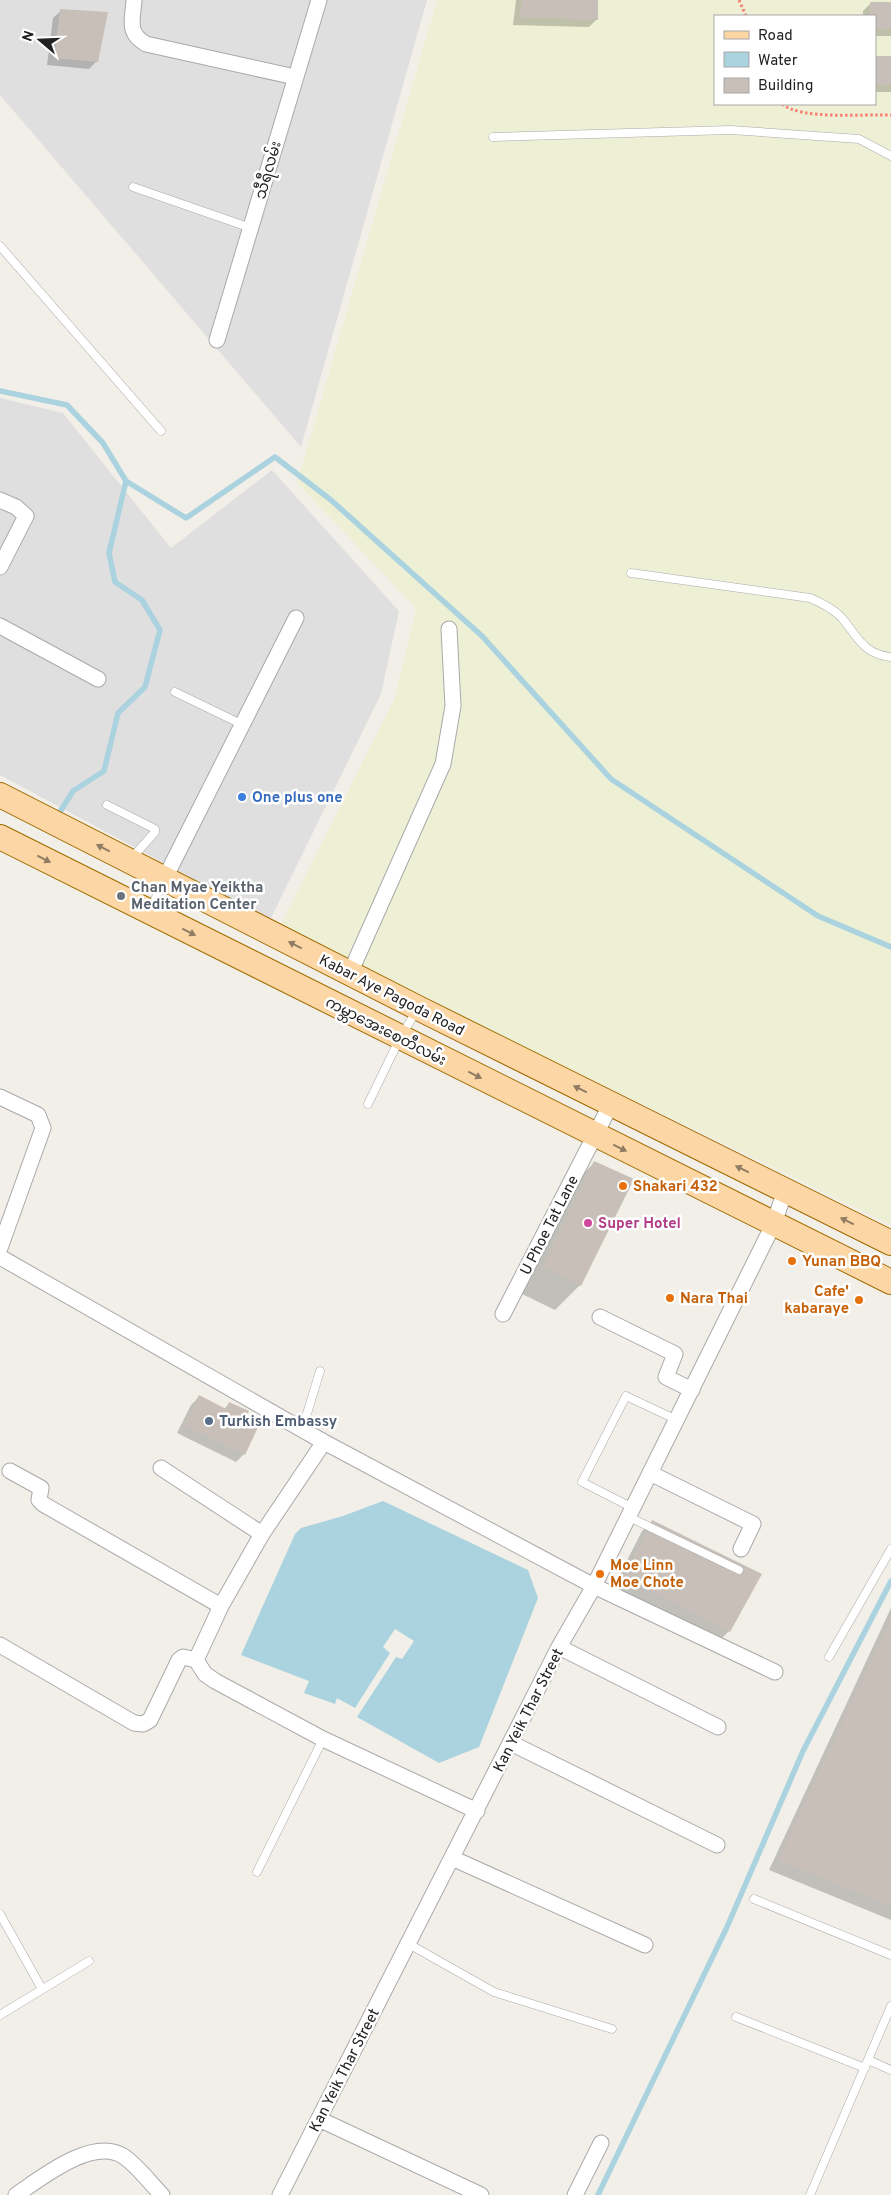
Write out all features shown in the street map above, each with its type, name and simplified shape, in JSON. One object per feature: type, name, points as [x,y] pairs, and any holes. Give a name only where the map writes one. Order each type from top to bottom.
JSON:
[{"type":"main road","name":"Kabar Aye Pagoda Road","points":[[0,795],[418,1008],[891,1243]]},
{"type":"main road","name":"ကမ္ဘာအေးစေတီလမ်း","points":[[0,837],[891,1282]]},
{"type":"street","points":[[134,0],[132,30],[136,38],[146,44],[294,77]]},
{"type":"street","name":"သီရီလမ်း","points":[[217,340],[294,77],[320,0]]},
{"type":"street","points":[[0,500],[16,507],[26,516],[0,567]]},
{"type":"street","points":[[164,880],[296,618]]},
{"type":"street","points":[[0,626],[98,679]]},
{"type":"street","points":[[350,973],[442,764],[453,706],[449,629]]},
{"type":"street","points":[[0,1097],[38,1115],[43,1128],[0,1248]]},
{"type":"street","name":"U Phoe Tat Lane","points":[[503,1314],[611,1104]]},
{"type":"street","name":"Kan Yeik Thar Street","points":[[280,2195],[407,1943],[477,1812],[559,1647],[594,1586],[629,1511],[677,1420],[774,1223],[785,1191]]},
{"type":"street","points":[[0,1257],[324,1442],[594,1586],[775,1672]]},
{"type":"street","points":[[600,1317],[675,1354],[666,1377],[692,1390]]},
{"type":"street","points":[[196,1660],[220,1606],[262,1534],[324,1442]]},
{"type":"street","points":[[160,1468],[262,1534]]},
{"type":"street","points":[[10,1471],[41,1488],[39,1500],[43,1504],[220,1606]]},
{"type":"street","points":[[650,1473],[753,1524],[741,1549]]},
{"type":"street","points":[[0,1645],[134,1723],[143,1724],[150,1720],[179,1660],[183,1657],[196,1660],[206,1674],[214,1680],[323,1740],[477,1812]]},
{"type":"street","points":[[559,1647],[718,1727]]},
{"type":"street","points":[[511,1743],[717,1845]]},
{"type":"street","points":[[452,1858],[645,1945]]},
{"type":"street","points":[[319,2120],[482,2195]]},
{"type":"street","points":[[575,2195],[601,2143]]},
{"type":"street","points":[[16,2195],[56,2168],[92,2152],[102,2150],[124,2157],[162,2195]]},
{"type":"lane","points":[[493,137],[731,130],[859,139],[891,156]]},
{"type":"lane","points":[[133,187],[250,228]]},
{"type":"lane","points":[[0,246],[161,431]]},
{"type":"lane","points":[[631,573],[810,598],[828,606],[840,616],[865,648],[877,655],[891,657]]},
{"type":"lane","points":[[175,692],[241,724]]},
{"type":"lane","points":[[107,805],[155,829],[155,832],[129,862]]},
{"type":"lane","points":[[149,912],[164,880]]},
{"type":"lane","points":[[368,1104],[400,1038],[418,1008]]},
{"type":"lane","points":[[302,1430],[320,1370]]},
{"type":"lane","points":[[677,1420],[626,1396],[582,1482],[629,1511],[738,1570]]},
{"type":"lane","points":[[829,1657],[891,1549]]},
{"type":"lane","points":[[257,1872],[323,1740]]},
{"type":"lane","points":[[754,1899],[891,1955]]},
{"type":"lane","points":[[0,1914],[42,1989]]},
{"type":"lane","points":[[407,1943],[494,1992],[612,2029]]},
{"type":"lane","points":[[0,2015],[89,1961]]},
{"type":"lane","points":[[810,2195],[891,2006]]},
{"type":"lane","points":[[736,2017],[866,2064],[891,2070]]},
{"type":"path","points":[[740,0],[746,15]]},
{"type":"path","points":[[783,105],[790,110],[806,111],[814,115],[891,115]]},
{"type":"shaded area","points":[[0,0],[427,0],[301,447],[0,95]]},
{"type":"shaded area","points":[[0,398],[63,413],[171,548],[272,470],[399,611],[381,694],[270,920],[0,775]]},
{"type":"green space","points":[[437,0],[891,0],[891,1225],[279,928],[395,698],[416,608],[297,483]]},
{"type":"water","points":[[383,1501],[528,1570],[538,1598],[479,1747],[439,1763],[357,1717],[396,1657],[402,1659],[414,1641],[395,1629],[383,1647],[390,1653],[355,1708],[337,1698],[335,1704],[304,1693],[309,1681],[241,1655],[295,1534],[301,1528],[343,1516]]},
{"type":"building","points":[[522,0],[598,0],[598,20],[520,17]]},
{"type":"building","points":[[870,2],[891,2],[891,29],[876,29],[876,15],[870,15]]},
{"type":"building","points":[[60,9],[108,12],[98,62],[54,58]]},
{"type":"building","points":[[876,56],[891,56],[891,85],[876,85]]},
{"type":"building","name":"Super Hotel","points":[[594,1161],[634,1179],[581,1286],[542,1267]]},
{"type":"building","points":[[199,1395],[226,1409],[229,1402],[249,1411],[245,1418],[259,1425],[245,1455],[184,1425]]},
{"type":"building","points":[[652,1520],[762,1574],[730,1632],[624,1576]]},
{"type":"building","points":[[891,1618],[891,1906],[778,1860]]},
{"type":"waterway","points":[[0,391],[67,405],[103,443],[126,481],[109,553],[115,582],[142,600],[160,630],[145,687],[118,713],[104,771],[73,791],[58,815]]},
{"type":"waterway","points":[[126,481],[186,518],[275,457],[331,500],[482,636],[611,779],[818,916],[891,947]]},
{"type":"waterway","points":[[598,2195],[727,1927],[803,1751],[891,1581]]},
{"type":"place","name":"One plus one","points":[[242,797]]},
{"type":"place","name":"Chan Myae Yeiktha Meditation Center","points":[[121,896]]},
{"type":"place","name":"Shakari 432","points":[[623,1186]]},
{"type":"place","name":"Super Hotel","points":[[588,1223]]},
{"type":"place","name":"Yunan BBQ","points":[[792,1261]]},
{"type":"place","name":"Nara Thai","points":[[670,1298]]},
{"type":"place","name":"Cafe' kabaraye","points":[[859,1300]]},
{"type":"place","name":"Turkish Embassy","points":[[209,1421]]},
{"type":"place","name":"Moe Linn Moe Chote","points":[[600,1574]]}]
